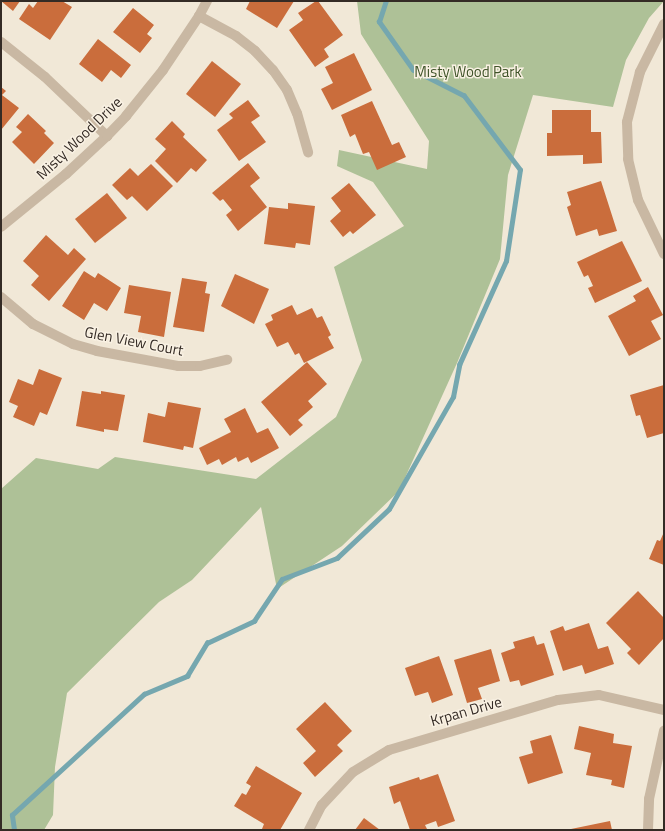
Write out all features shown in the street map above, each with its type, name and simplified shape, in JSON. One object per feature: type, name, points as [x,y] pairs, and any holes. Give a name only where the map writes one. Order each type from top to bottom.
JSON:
[{"type":"street","name":"Misty Wood Drive","points":[[1,227],[66,174],[107,136],[144,96],[199,16],[207,1]]},
{"type":"street","points":[[199,16],[236,36],[255,51],[273,70],[287,90],[297,113],[308,152]]},
{"type":"street","points":[[664,24],[640,72],[626,122],[628,159],[638,200],[664,254]]},
{"type":"street","points":[[1,42],[45,77],[107,136]]},
{"type":"street","name":"Glen View Court","points":[[1,297],[33,324],[66,341],[97,352],[178,366],[200,366],[227,360]]},
{"type":"street","name":"Krpan Drive","points":[[309,830],[322,805],[353,772],[389,750],[558,700],[599,695],[664,710]]},
{"type":"street","points":[[648,830],[649,799],[664,731]]},
{"type":"green space","name":"Misty Wood Park","points":[[357,1],[664,1],[649,18],[626,60],[613,107],[533,95],[508,175],[500,259],[457,363],[399,491],[342,546],[277,589],[261,507],[192,580],[159,602],[67,693],[55,767],[53,815],[44,830],[1,830],[1,489],[36,458],[98,469],[115,457],[256,479],[336,417],[362,360],[334,267],[404,226],[373,182],[337,166],[339,150],[427,169],[429,141],[361,34]]},
{"type":"building","points":[[1,1],[20,1],[13,11]]},
{"type":"building","points":[[38,1],[62,1],[72,7],[50,40],[19,19],[29,4],[33,8]]},
{"type":"building","points":[[250,1],[294,1],[277,28],[246,9]]},
{"type":"building","points":[[318,1],[343,35],[324,49],[329,57],[315,67],[289,30],[303,20],[298,13]]},
{"type":"building","points":[[133,8],[154,25],[147,34],[152,38],[140,53],[113,32]]},
{"type":"building","points":[[98,39],[131,65],[121,78],[111,70],[102,82],[79,64]]},
{"type":"building","points":[[354,53],[372,90],[332,110],[321,89],[333,83],[325,67]]},
{"type":"building","points":[[212,61],[241,84],[215,117],[186,94]]},
{"type":"building","points":[[1,87],[6,91],[2,95],[19,108],[1,130]]},
{"type":"building","points":[[248,100],[260,116],[251,122],[266,142],[239,161],[217,130],[233,118],[229,114]]},
{"type":"building","points":[[372,101],[392,145],[399,142],[406,157],[377,170],[369,152],[363,154],[355,134],[350,137],[341,115]]},
{"type":"building","points":[[552,110],[591,110],[591,132],[601,132],[602,163],[583,164],[583,155],[547,156],[547,133],[552,133]]},
{"type":"building","points":[[28,114],[46,131],[44,133],[54,143],[34,164],[12,142],[22,132],[16,127]]},
{"type":"building","points":[[172,121],[185,134],[183,137],[207,160],[196,172],[191,168],[177,183],[155,161],[166,149],[155,139]]},
{"type":"building","points":[[248,163],[260,178],[250,186],[267,207],[238,231],[226,215],[232,210],[223,199],[220,201],[212,193]]},
{"type":"building","points":[[151,164],[173,186],[147,211],[132,196],[127,200],[112,185],[130,168],[138,176]]},
{"type":"building","points":[[601,181],[617,231],[599,236],[597,229],[576,236],[567,207],[571,205],[567,192]]},
{"type":"building","points":[[349,183],[376,215],[353,234],[350,231],[343,237],[330,221],[341,211],[331,198]]},
{"type":"building","points":[[107,193],[127,218],[95,243],[75,219]]},
{"type":"building","points":[[288,203],[315,206],[310,245],[296,243],[295,248],[264,244],[269,207],[288,209]]},
{"type":"building","points":[[46,235],[68,255],[74,248],[86,259],[49,301],[31,285],[39,276],[23,261]]},
{"type":"building","points":[[622,241],[642,281],[595,303],[588,288],[593,286],[588,275],[584,277],[577,262]]},
{"type":"building","points":[[84,271],[95,278],[98,273],[121,288],[107,311],[94,303],[84,320],[62,306]]},
{"type":"building","points":[[235,274],[269,289],[254,324],[221,306]]},
{"type":"building","points":[[182,278],[207,282],[205,293],[210,294],[204,332],[173,327]]},
{"type":"building","points":[[129,285],[171,292],[164,337],[138,332],[141,316],[124,313]]},
{"type":"building","points":[[648,287],[663,315],[651,321],[661,339],[629,356],[608,316],[636,301],[633,296]]},
{"type":"building","points":[[292,305],[297,315],[312,308],[317,318],[322,316],[331,335],[328,337],[334,348],[304,363],[299,353],[295,355],[288,342],[277,347],[265,324],[273,320],[271,315]]},
{"type":"building","points":[[307,362],[327,384],[308,401],[313,407],[298,420],[303,425],[290,436],[261,402]]},
{"type":"building","points":[[39,369],[62,378],[47,415],[40,412],[34,426],[13,417],[18,406],[9,402],[18,379],[33,385]]},
{"type":"building","points":[[664,385],[664,433],[647,438],[640,415],[636,416],[630,395]]},
{"type":"building","points":[[82,391],[101,394],[101,391],[125,395],[118,431],[104,429],[104,432],[76,426]]},
{"type":"building","points":[[168,402],[201,408],[193,448],[184,446],[183,450],[143,442],[148,413],[165,417]]},
{"type":"building","points":[[245,408],[257,433],[268,428],[279,448],[251,463],[248,457],[238,462],[236,457],[222,465],[219,459],[207,465],[199,448],[231,432],[224,419]]},
{"type":"building","points":[[664,532],[664,565],[649,559],[657,540],[660,541]]},
{"type":"building","points":[[638,591],[664,618],[664,638],[639,665],[627,653],[631,649],[606,623]]},
{"type":"building","points":[[589,623],[598,649],[608,646],[614,664],[585,674],[582,665],[563,671],[550,631],[563,626],[565,631]]},
{"type":"building","points":[[534,636],[537,645],[544,643],[554,675],[521,686],[519,680],[510,682],[501,653],[515,648],[513,642]]},
{"type":"building","points":[[491,649],[500,681],[478,688],[482,699],[467,703],[454,660]]},
{"type":"building","points":[[439,656],[453,695],[432,703],[428,692],[415,696],[405,668]]},
{"type":"building","points":[[325,702],[352,731],[337,745],[343,751],[315,777],[303,763],[316,751],[296,729]]},
{"type":"building","points":[[579,726],[614,734],[613,743],[632,746],[624,788],[611,785],[612,780],[586,775],[591,753],[574,749]]},
{"type":"building","points":[[551,735],[563,773],[528,784],[519,757],[533,753],[530,741]]},
{"type":"building","points":[[256,766],[302,793],[280,830],[263,830],[264,824],[234,806],[242,793],[246,795],[251,786],[246,783]]},
{"type":"building","points":[[438,774],[455,821],[438,827],[436,821],[425,825],[427,829],[425,830],[410,830],[400,801],[394,804],[389,787],[419,777],[420,780]]},
{"type":"building","points":[[364,818],[380,830],[355,830]]},
{"type":"building","points":[[610,821],[612,830],[571,830],[571,829]]},
{"type":"waterway","points":[[14,830],[12,815],[144,694],[187,676],[207,643],[254,621],[282,579],[337,558],[389,509],[453,397],[459,365],[506,261],[520,170],[464,96],[413,70],[379,22],[386,1]]}]
